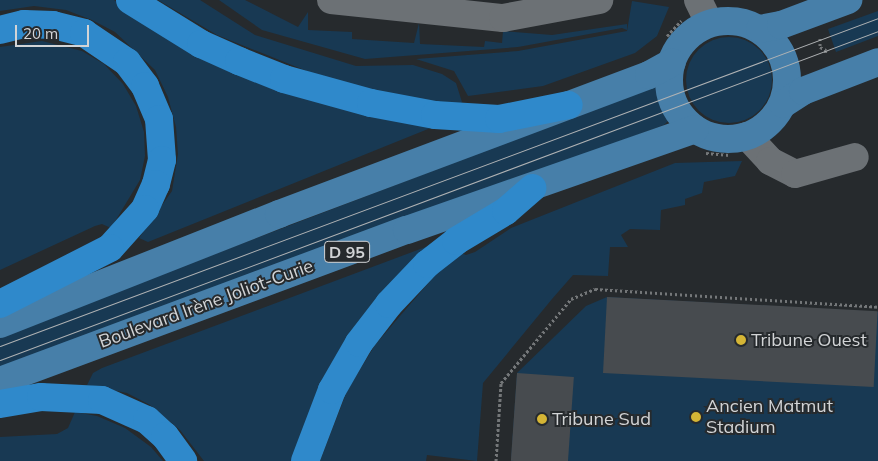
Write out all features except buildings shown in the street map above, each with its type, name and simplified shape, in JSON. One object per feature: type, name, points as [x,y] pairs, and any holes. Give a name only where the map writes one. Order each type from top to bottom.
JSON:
[{"type":"highway","points":[[130,0],[201,44],[238,61],[302,84],[371,103],[434,115],[499,119],[569,105]]},
{"type":"highway","points":[[0,30],[34,25],[76,31],[106,46],[127,62],[145,86],[159,119],[162,160],[156,184],[145,209],[110,248],[0,304]]},
{"type":"highway","points":[[305,461],[332,390],[359,343],[389,304],[427,264],[456,241],[506,211],[532,188]]},
{"type":"highway","points":[[0,404],[41,396],[102,400],[147,420],[165,436],[183,461]]},
{"type":"main road","points":[[760,29],[781,25],[848,0]]},
{"type":"main road","points":[[703,12],[743,22],[760,29],[776,44],[786,66],[788,79],[783,104],[768,124],[748,136],[729,139],[711,137],[695,129],[684,120],[670,94],[672,62],[686,38],[703,12]]},
{"type":"main road","points":[[0,324],[279,214],[649,75],[672,62]]},
{"type":"main road","points":[[783,104],[836,78],[878,62]]},
{"type":"main road","name":"Boulevard Irène Joliot-Curie","points":[[0,381],[407,230],[532,188],[680,132],[695,129]]},
{"type":"lane","points":[[331,0],[372,2],[503,18],[599,0]]},
{"type":"lane","points":[[748,136],[770,161],[795,174],[855,157]]},
{"type":"path","points":[[812,14],[807,32],[822,39],[820,47],[826,50],[820,68],[836,78]]},
{"type":"path","points":[[496,461],[501,383],[571,299],[596,289],[878,307]]},
{"type":"shaded area","points":[[0,0],[114,0],[143,22],[433,127],[148,242],[139,238],[172,191],[178,154],[176,127],[168,97],[155,70],[115,32],[92,20],[66,10],[34,6],[0,11]]},
{"type":"shaded area","points":[[158,0],[200,0],[255,35],[356,66],[413,65],[442,74],[456,83],[462,102],[458,107],[407,100],[319,76],[217,35]]},
{"type":"shaded area","points":[[219,0],[245,0],[298,27],[308,12],[308,30],[352,32],[352,39],[414,43],[419,23],[420,44],[484,47],[485,41],[502,43],[503,31],[552,35],[627,24],[627,30],[622,28],[518,47],[365,59],[262,30]]},
{"type":"shaded area","points":[[632,1],[669,7],[657,36],[635,53],[543,86],[468,96],[454,71],[416,59],[518,51],[627,31]]},
{"type":"shaded area","points":[[878,11],[878,36],[836,52],[828,29]]},
{"type":"shaded area","points":[[729,37],[745,40],[753,44],[765,56],[769,64],[772,80],[769,96],[765,104],[753,116],[745,120],[729,123],[713,120],[705,116],[693,104],[689,96],[686,80],[689,64],[693,56],[705,44],[713,40]]},
{"type":"shaded area","points":[[42,41],[82,51],[104,64],[123,84],[136,106],[144,132],[145,156],[140,180],[111,228],[102,224],[95,226],[0,270],[0,47]]},
{"type":"shaded area","points":[[652,87],[658,88],[659,101],[668,121],[664,125],[0,370],[0,336]]},
{"type":"shaded area","points":[[742,161],[735,176],[704,182],[702,193],[685,199],[685,205],[661,210],[660,230],[630,229],[621,235],[628,247],[610,247],[608,276],[573,275],[483,383],[477,461],[427,455],[426,461],[320,461],[347,391],[375,345],[456,251],[466,255],[475,252],[511,228],[675,163]]},
{"type":"shaded area","points":[[439,242],[296,461],[204,461],[180,430],[150,405],[127,393],[87,385],[93,373],[102,368]]},
{"type":"shaded area","name":"Ancien Matmut Stadium","points":[[607,297],[878,312],[878,461],[511,461],[517,373],[586,306]]},
{"type":"shaded area","points":[[75,412],[97,416],[125,428],[151,447],[163,461],[0,461],[0,437],[57,434],[68,428]]},
{"type":"tram line","points":[[0,346],[878,18]]},
{"type":"tram line","points":[[0,360],[878,31]]},
{"type":"place","name":"Tribune Ouest","points":[[741,340]]},
{"type":"place","name":"Ancien Matmut Stadium","points":[[696,417]]},
{"type":"place","name":"Tribune Sud","points":[[542,419]]}]
